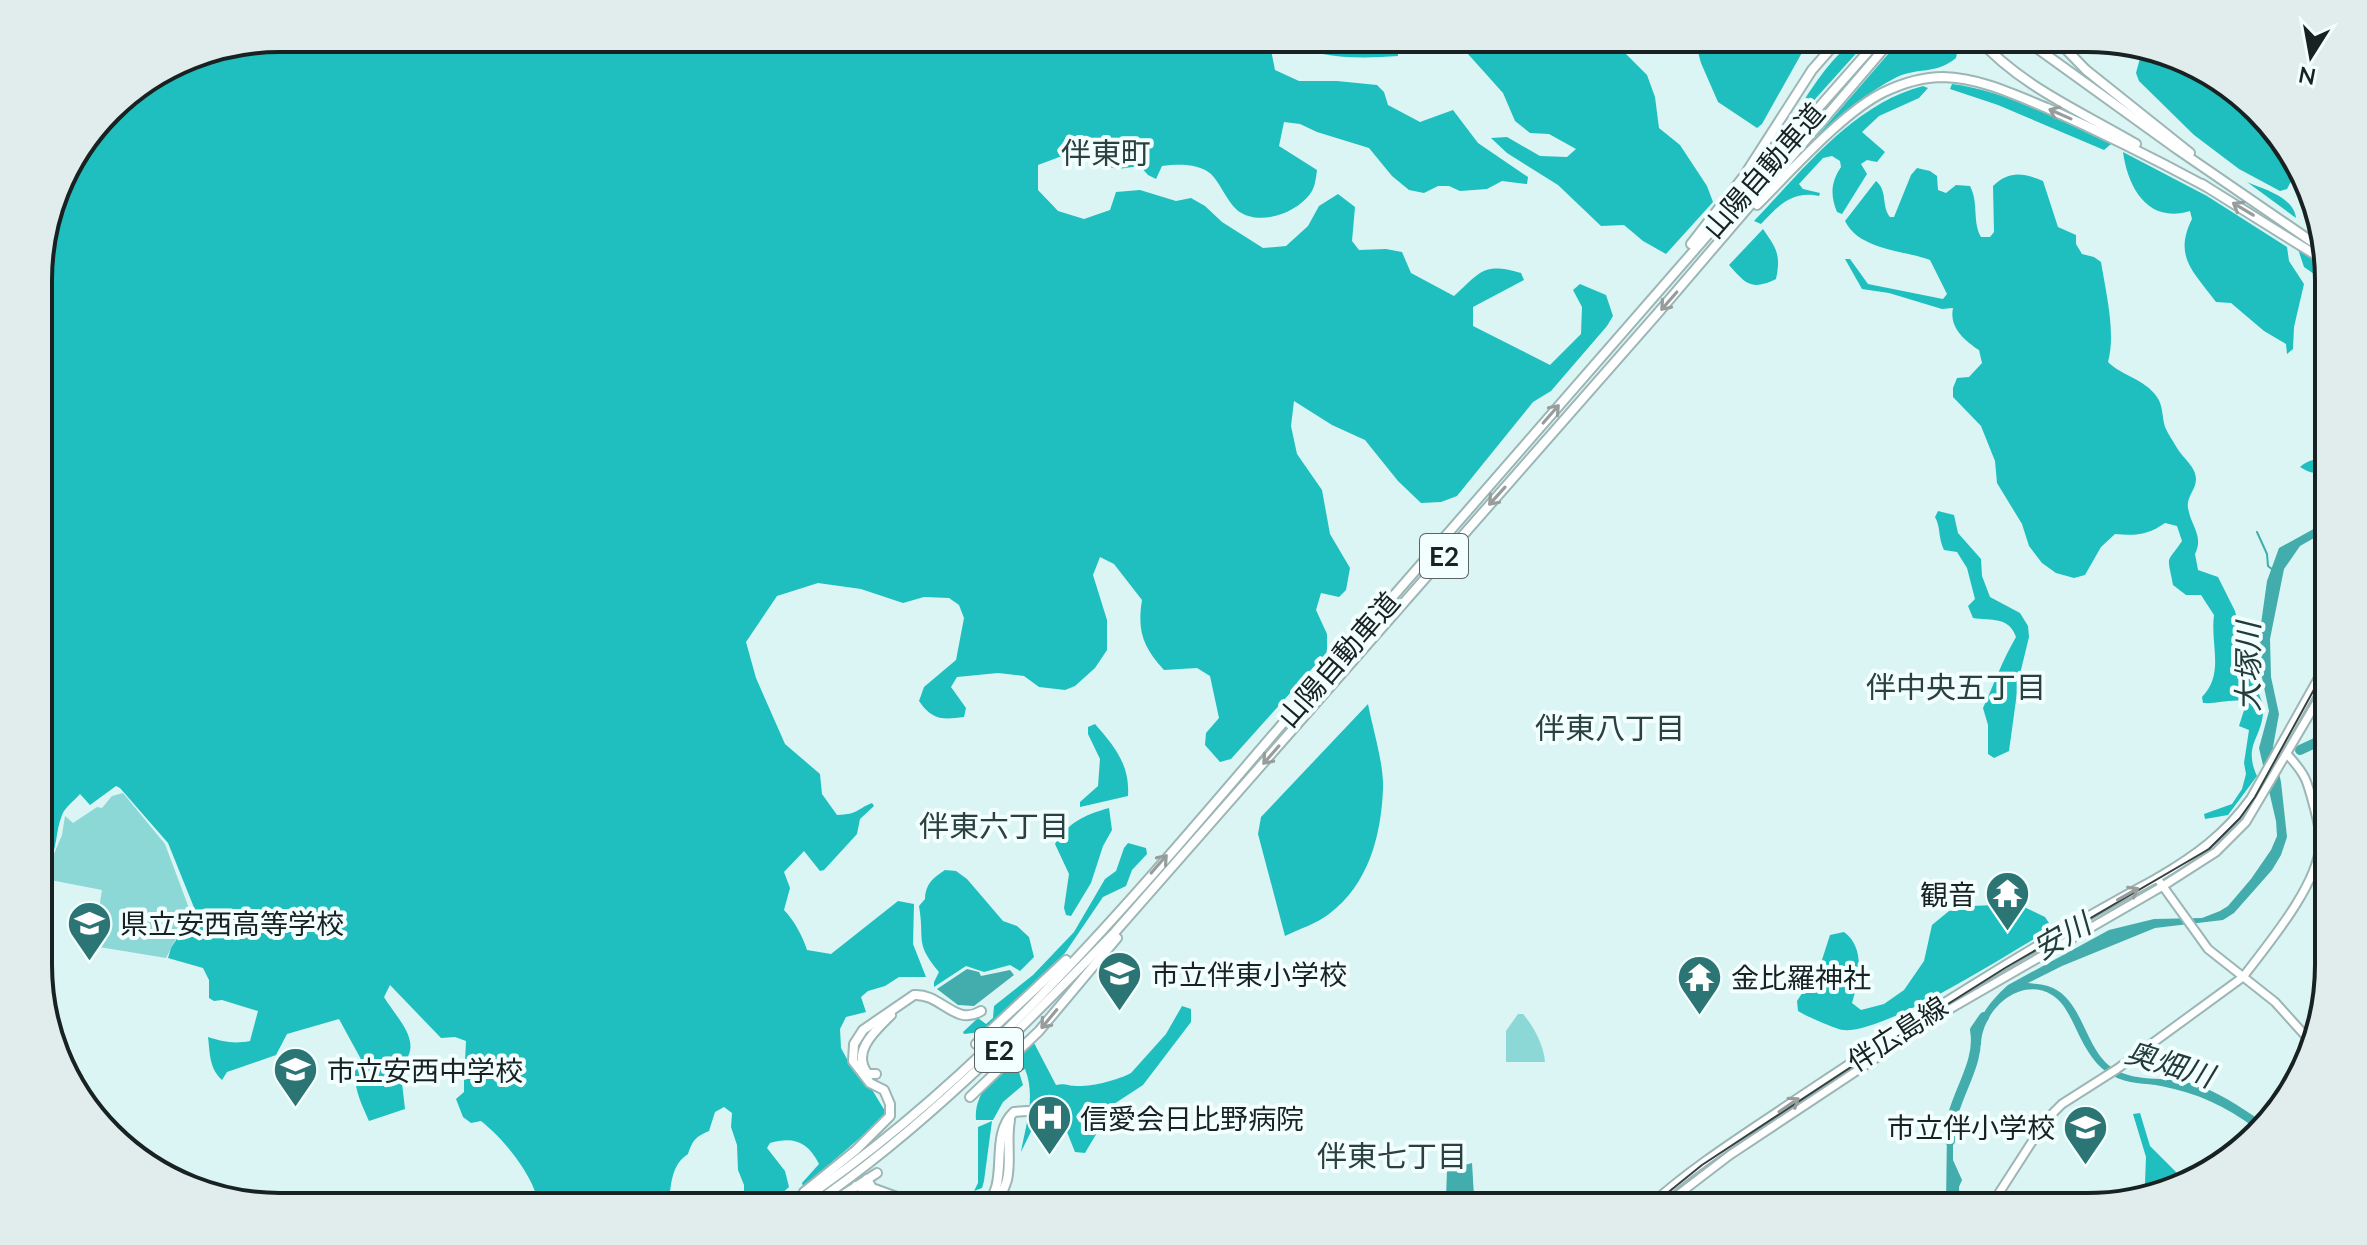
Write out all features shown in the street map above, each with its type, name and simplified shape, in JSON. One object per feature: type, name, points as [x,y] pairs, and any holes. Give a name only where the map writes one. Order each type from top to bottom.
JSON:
[{"type":"highway","points":[[1631,320],[1744,176],[1812,70],[1828,52]]},
{"type":"highway","name":"山陽自動車道","points":[[811,1193],[891,1135],[961,1073],[1027,1009],[1108,922],[1868,52]]},
{"type":"highway","name":"山陽自動車道","points":[[828,1193],[897,1142],[966,1081],[1077,972],[1170,872],[1881,52]]},
{"type":"highway","points":[[1993,52],[2025,79],[2313,253]]},
{"type":"highway","points":[[2043,52],[2311,241]]},
{"type":"highway","points":[[2069,52],[2086,70],[2241,193]]},
{"type":"highway","points":[[1719,241],[1857,111],[1904,83],[1928,78],[1973,80],[2011,93],[2140,151],[2205,186]]},
{"type":"highway","points":[[970,1097],[1039,1031],[1170,872]]},
{"type":"highway","points":[[976,1044],[1108,922]]},
{"type":"highway","points":[[803,1193],[889,1119],[891,1109],[884,1090],[870,1083],[853,1061],[854,1044],[863,1030],[914,995],[933,997],[962,1017],[970,1017],[981,1011],[972,1018],[963,1019],[928,998],[916,997],[907,1001],[873,1032],[865,1044],[862,1067],[868,1074],[876,1074]]},
{"type":"highway","points":[[993,1193],[1005,1122],[1014,1112],[1027,1111],[1016,1112],[1010,1119],[1007,1185],[1002,1193]]},
{"type":"highway","points":[[845,1193],[877,1173]]},
{"type":"highway","points":[[867,1179],[872,1188],[885,1193]]},
{"type":"highway","points":[[856,1186],[883,1193]]},
{"type":"main road","name":"伴広島線","points":[[1663,1193],[1724,1148],[1946,1001],[2208,846],[2251,798],[2315,684]]},
{"type":"main road","name":"伴広島線","points":[[1680,1193],[1730,1155],[1950,1009],[2216,852],[2246,822],[2315,706]]},
{"type":"main road","points":[[2280,746],[2306,775],[2315,810]]},
{"type":"main road","points":[[1999,1193],[2046,1120],[2062,1104],[2117,1069],[2243,977],[2300,897],[2315,864]]},
{"type":"main road","points":[[2157,878],[2208,949],[2275,1002],[2304,1034]]},
{"type":"main road","points":[[1724,1148],[1730,1155]]},
{"type":"shaded area","points":[[265,52],[1271,52],[1275,70],[1299,81],[1377,85],[1384,92],[1388,105],[1420,122],[1453,110],[1478,143],[1528,177],[1527,184],[1502,181],[1487,189],[1460,191],[1449,186],[1438,186],[1424,193],[1409,190],[1392,176],[1369,148],[1300,124],[1284,122],[1279,146],[1317,170],[1310,194],[1295,207],[1276,216],[1255,217],[1237,210],[1211,174],[1188,165],[1162,166],[1156,179],[1140,166],[1118,169],[1062,156],[1038,165],[1038,190],[1058,211],[1084,219],[1110,210],[1116,192],[1140,190],[1176,201],[1191,198],[1263,248],[1286,246],[1308,226],[1319,206],[1338,194],[1355,207],[1352,241],[1359,250],[1402,252],[1411,273],[1454,296],[1483,271],[1498,269],[1521,273],[1524,280],[1473,307],[1473,326],[1550,365],[1581,334],[1582,307],[1573,290],[1580,284],[1606,295],[1613,316],[1607,326],[1551,391],[1533,402],[1457,496],[1441,502],[1421,503],[1398,481],[1365,440],[1332,425],[1294,401],[1291,426],[1297,454],[1322,490],[1330,534],[1350,568],[1346,590],[1339,597],[1321,593],[1316,610],[1327,634],[1327,652],[1231,759],[1220,762],[1205,745],[1206,733],[1219,718],[1210,676],[1197,668],[1164,670],[1143,638],[1140,621],[1142,600],[1114,564],[1100,557],[1093,575],[1107,620],[1107,650],[1095,668],[1075,686],[1065,690],[1039,687],[1024,676],[998,673],[957,677],[951,687],[966,708],[964,717],[956,718],[933,715],[919,701],[924,687],[956,660],[964,618],[959,605],[949,598],[924,597],[903,603],[861,589],[818,583],[777,596],[746,642],[756,678],[785,744],[820,774],[822,794],[837,815],[853,813],[872,803],[874,806],[860,819],[857,834],[824,870],[820,871],[804,851],[784,872],[790,888],[784,910],[798,929],[807,950],[831,954],[898,901],[914,904],[913,944],[926,977],[899,977],[885,986],[868,991],[861,997],[866,1012],[846,1017],[840,1029],[841,1048],[854,1072],[871,1088],[885,1111],[883,1118],[803,1187],[802,1183],[819,1164],[805,1146],[786,1140],[770,1143],[767,1148],[785,1171],[789,1187],[782,1193],[744,1193],[738,1170],[737,1145],[731,1127],[732,1113],[724,1107],[715,1112],[709,1131],[695,1140],[675,1169],[670,1193],[536,1193],[509,1148],[481,1121],[471,1123],[463,1117],[456,1099],[464,1092],[464,1078],[473,1073],[465,1061],[466,1041],[455,1037],[441,1038],[390,985],[384,997],[410,1040],[407,1058],[400,1066],[405,1109],[369,1121],[355,1078],[355,1071],[363,1063],[339,1019],[287,1034],[276,1055],[227,1072],[222,1080],[212,1065],[208,1037],[229,1042],[250,1041],[258,1011],[222,1000],[214,1001],[209,998],[209,980],[203,968],[168,958],[195,910],[168,843],[116,786],[90,805],[80,794],[68,806],[62,815],[53,854],[54,250],[69,193],[90,153],[141,99],[193,69],[236,56]]},
{"type":"shaded area","points":[[1314,52],[1398,52],[1398,56],[1368,57]]},
{"type":"shaded area","points":[[1462,52],[1624,52],[1647,75],[1655,97],[1659,128],[1680,145],[1707,186],[1713,202],[1666,254],[1624,225],[1601,226],[1558,185],[1507,153],[1491,138],[1507,137],[1540,156],[1567,157],[1576,149],[1549,134],[1530,133],[1515,121],[1503,93],[1468,54]]},
{"type":"shaded area","points":[[1698,52],[1802,52],[1757,128],[1718,102]]},
{"type":"shaded area","points":[[1841,52],[1857,52],[1790,127],[1791,120]]},
{"type":"shaded area","points":[[1890,52],[1957,53],[1956,58],[1941,67],[1905,74],[1886,83],[1822,136],[1818,135]]},
{"type":"shaded area","points":[[2140,58],[2160,64],[2214,90],[2258,130],[2277,153],[2292,180],[2287,189],[2280,191],[2239,169],[2194,135],[2139,81],[2136,73]]},
{"type":"shaded area","points":[[1952,84],[2014,100],[2111,144],[2104,150],[1998,105],[1950,89]]},
{"type":"shaded area","points":[[1923,86],[1928,88],[1919,98],[1879,116],[1862,132],[1885,152],[1877,162],[1867,160],[1861,164],[1867,174],[1842,214],[1837,212],[1833,200],[1833,183],[1841,167],[1840,161],[1832,156],[1823,158],[1799,184],[1803,189],[1820,193],[1819,196],[1793,197],[1761,224],[1754,221],[1852,123],[1898,95]]},
{"type":"shaded area","points":[[2123,152],[2207,196],[2287,247],[2289,261],[2304,284],[2294,327],[2293,349],[2287,354],[2286,344],[2264,331],[2231,303],[2216,302],[2194,273],[2185,254],[2192,219],[2190,211],[2175,214],[2152,208],[2135,190]]},
{"type":"shaded area","points":[[1917,168],[1937,176],[1938,190],[1946,193],[1956,185],[1970,186],[1981,237],[1990,237],[1994,232],[1993,186],[2005,177],[2017,174],[2043,181],[2058,227],[2076,235],[2076,244],[2082,254],[2101,262],[2111,326],[2108,362],[2146,386],[2159,400],[2166,430],[2195,475],[2196,483],[2188,504],[2198,536],[2195,554],[2198,570],[2218,577],[2235,611],[2238,623],[2233,631],[2245,650],[2252,651],[2263,708],[2252,756],[2257,776],[2228,815],[2205,819],[2204,814],[2232,804],[2242,789],[2249,730],[2239,726],[2245,707],[2243,701],[2203,703],[2202,697],[2209,688],[2215,668],[2214,615],[2201,595],[2186,595],[2173,585],[2169,560],[2182,541],[2177,526],[2165,523],[2141,534],[2115,534],[2101,547],[2085,575],[2074,578],[2056,573],[2042,563],[2029,546],[2022,524],[1997,483],[1995,461],[1981,426],[1953,397],[1957,378],[1969,377],[1982,363],[1979,350],[1956,327],[1953,308],[1942,309],[1889,293],[1862,289],[1845,259],[1850,259],[1868,284],[1943,299],[1947,294],[1930,260],[1883,248],[1860,238],[1845,221],[1876,181],[1882,189],[1887,213],[1894,217],[1911,175]]},
{"type":"shaded area","points":[[2247,182],[2284,199],[2290,204],[2296,218]]},
{"type":"shaded area","points":[[1763,229],[1777,252],[1776,279],[1755,285],[1745,281],[1729,265]]},
{"type":"shaded area","points":[[2298,249],[2314,260],[2315,274],[2304,267]]},
{"type":"shaded area","points":[[2315,459],[2315,473],[2300,467]]},
{"type":"shaded area","points":[[1938,511],[1954,515],[1958,533],[1981,559],[1982,576],[1990,597],[2020,613],[2028,626],[2029,637],[2019,678],[2009,751],[1994,758],[1988,754],[1988,725],[1983,708],[2016,637],[2004,623],[1973,618],[1968,606],[1975,599],[1967,568],[1957,552],[1944,550],[1935,517]]},
{"type":"shaded area","points":[[2315,528],[2315,537],[2300,546],[2284,569],[2270,639],[2271,677],[2279,714],[2273,747],[2281,782],[2287,837],[2281,855],[2272,870],[2234,913],[2223,920],[2155,928],[2028,983],[2050,987],[2063,995],[2078,1014],[2095,1049],[2111,1067],[2129,1075],[2200,1086],[2256,1117],[2249,1124],[2222,1107],[2187,1092],[2124,1081],[2113,1076],[2092,1057],[2060,1002],[2039,990],[2015,993],[2004,1000],[1987,1020],[1981,1045],[1975,1046],[1979,1021],[2008,985],[2109,930],[2154,919],[2202,918],[2220,911],[2251,879],[2271,850],[2277,836],[2276,821],[2259,748],[2269,711],[2261,673],[2260,631],[2267,581],[2279,548]]},
{"type":"shaded area","points":[[1368,704],[1383,779],[1382,807],[1370,859],[1354,889],[1329,914],[1285,936],[1258,834],[1261,817]]},
{"type":"shaded area","points":[[1095,724],[1123,765],[1128,796],[1080,807],[1080,802],[1098,786],[1100,759],[1088,734],[1088,727]]},
{"type":"shaded area","points":[[123,793],[165,844],[190,911],[166,958],[93,946],[102,890],[52,880],[52,858],[62,835],[65,816],[73,823],[97,807],[102,808],[112,796]]},
{"type":"shaded area","points":[[1109,808],[1112,830],[1103,846],[1091,883],[1071,916],[1066,915],[1064,908],[1069,874],[1055,844],[1078,820]]},
{"type":"shaded area","points":[[1128,843],[1146,848],[1147,854],[1132,870],[1126,886],[1103,897],[1065,953],[1002,1014],[981,1032],[964,1034],[978,1018],[986,1024],[993,1018],[994,1006],[1033,975],[1074,932],[1105,879],[1116,871]]},
{"type":"shaded area","points":[[945,870],[956,871],[967,879],[1003,921],[1017,926],[1029,937],[1034,957],[1020,971],[1010,965],[984,972],[966,966],[934,987],[939,972],[923,947],[919,906],[931,882]]},
{"type":"shaded area","points":[[2018,904],[2045,917],[2049,923],[2044,933],[1914,1007],[1862,1028],[1843,1030],[1798,1011],[1797,1001],[1820,966],[1830,935],[1844,932],[1856,947],[1859,965],[1852,1003],[1861,1010],[1884,1004],[1904,990],[1924,961],[1932,925],[1949,911],[1972,906]]},
{"type":"shaded area","points":[[967,969],[979,972],[981,976],[1010,970],[1014,975],[974,1006],[958,1005],[937,989]]},
{"type":"shaded area","points":[[1182,1006],[1191,1009],[1191,1022],[1143,1085],[1114,1104],[1085,1153],[1075,1152],[1065,1127],[1042,1109],[1021,1152],[1030,1100],[1025,1069],[1019,1072],[1023,1085],[1003,1102],[993,1120],[976,1120],[980,1096],[987,1085],[1033,1041],[1056,1085],[1082,1086],[1104,1082],[1131,1073],[1166,1034]]},
{"type":"shaded area","points":[[1518,1014],[1523,1014],[1535,1031],[1545,1062],[1506,1062],[1506,1031]]},
{"type":"shaded area","points":[[2140,1113],[2150,1146],[2178,1174],[2146,1185],[2146,1157],[2133,1114]]},
{"type":"shaded area","points":[[992,1121],[984,1181],[982,1188],[974,1191],[978,1183],[978,1127]]},
{"type":"shaded area","points":[[1947,1129],[1953,1129],[1953,1160],[1962,1180],[1959,1193],[1946,1193]]},
{"type":"shaded area","points":[[1472,1163],[1474,1193],[1446,1193],[1447,1170]]},
{"type":"waterway","points":[[2257,532],[2267,554],[2268,566],[2273,570]]},
{"type":"waterway","name":"安川","points":[[2300,750],[2315,743]]},
{"type":"waterway","name":"安川","points":[[1950,1141],[1954,1113],[1974,1058],[1975,1030],[1984,1017]]},
{"type":"tram line","points":[[1667,1193],[1702,1165],[1921,1021],[2005,968],[2209,849],[2240,818],[2255,797],[2315,688]]},
{"type":"place","name":"観音","points":[[2007,933]]},
{"type":"place","name":"県立安西高等学校","points":[[89,962]]},
{"type":"place","name":"市立伴東小学校","points":[[1120,1013]]},
{"type":"place","name":"金比羅神社","points":[[1700,1016]]},
{"type":"place","name":"市立安西中学校","points":[[296,1109]]},
{"type":"place","name":"信愛会日比野病院","points":[[1049,1157]]},
{"type":"place","name":"市立伴小学校","points":[[2086,1166]]},
{"type":"district","name":"伴東町","points":[[1106,152]]},
{"type":"district","name":"伴中央五丁目","points":[[1956,686]]},
{"type":"district","name":"伴東八丁目","points":[[1610,727]]},
{"type":"district","name":"伴東六丁目","points":[[994,825]]},
{"type":"district","name":"伴東七丁目","points":[[1392,1155]]},
{"type":"water label","name":"大塚川","points":[[2247,667]]},
{"type":"water label","name":"奥畑川","points":[[2170,1063]]}]
